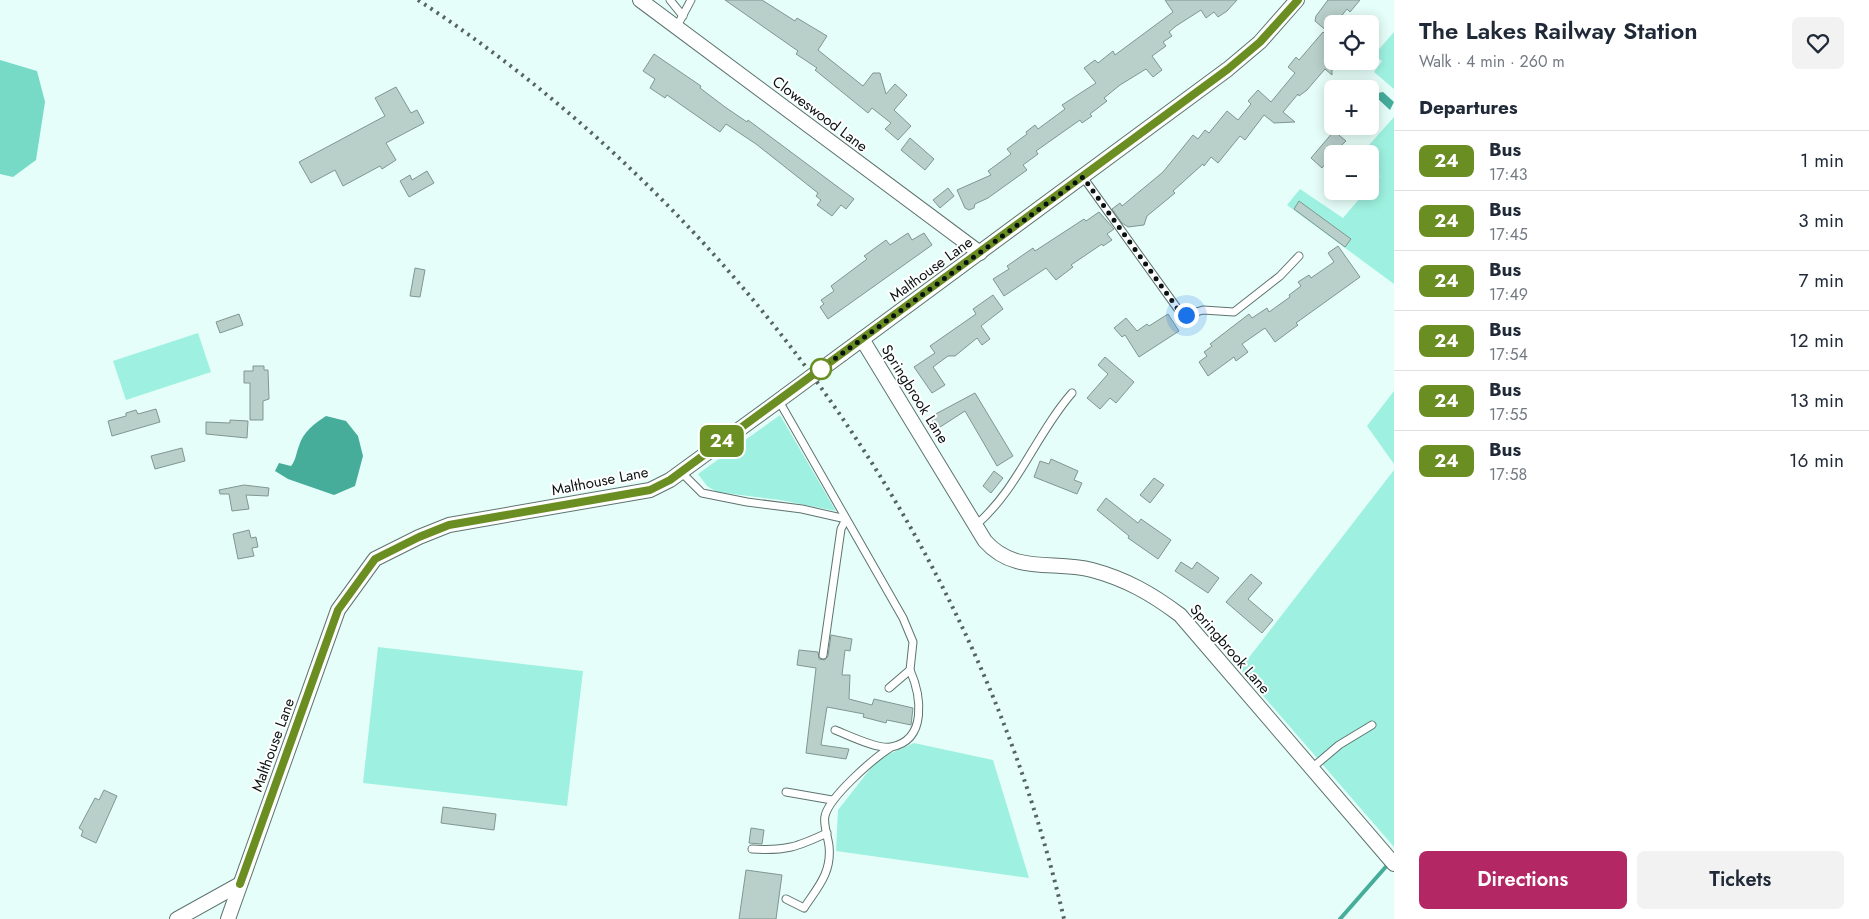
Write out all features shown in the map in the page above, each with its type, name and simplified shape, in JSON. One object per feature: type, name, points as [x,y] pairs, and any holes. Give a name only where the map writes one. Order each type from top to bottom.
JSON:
[{"type":"street","name":"Cloweswood Lane","points":[[640,0],[679,22],[980,253]]},
{"type":"street","name":"Malthouse Lane","points":[[228,919],[338,610],[375,559],[419,537],[449,525],[650,490],[681,472],[1228,69],[1260,42],[1298,0]]},
{"type":"street","name":"Springbrook Lane","points":[[862,339],[994,552],[1011,560],[1029,564],[1090,569],[1122,579],[1151,593],[1180,615],[1394,864]]},
{"type":"street","points":[[177,919],[240,884]]},
{"type":"lane","points":[[670,0],[679,22]]},
{"type":"lane","points":[[679,22],[691,0]]},
{"type":"lane","points":[[1083,177],[1180,312],[1186,315],[1203,310],[1234,312],[1280,276],[1300,256]]},
{"type":"lane","points":[[976,525],[987,516],[1024,465],[1040,440],[1042,431],[1072,394]]},
{"type":"lane","points":[[782,398],[903,618],[913,642],[910,670],[918,689],[918,726],[909,738],[869,762],[832,800],[825,817],[829,850],[827,873],[804,908],[786,899]]},
{"type":"lane","points":[[681,472],[702,493],[747,502],[802,509],[846,519],[840,529],[823,655]]},
{"type":"lane","points":[[889,688],[910,670]]},
{"type":"lane","points":[[1312,768],[1339,745],[1372,725]]},
{"type":"lane","points":[[835,730],[890,748]]},
{"type":"lane","points":[[786,792],[832,800]]},
{"type":"lane","points":[[752,849],[780,850],[800,845],[827,833]]},
{"type":"shaded area","points":[[1394,32],[1394,89],[1374,72],[1379,70],[1379,65],[1382,61],[1379,59],[1379,49]]},
{"type":"shaded area","points":[[0,60],[37,71],[45,102],[36,160],[13,177],[0,174]]},
{"type":"shaded area","points":[[1383,92],[1394,102],[1390,110],[1379,100],[1379,93]]},
{"type":"shaded area","points":[[1394,117],[1394,284],[1287,205],[1300,189],[1343,218],[1358,200],[1379,200],[1379,145],[1369,145]]},
{"type":"shaded area","points":[[198,333],[211,372],[126,400],[113,361]]},
{"type":"shaded area","points":[[1394,391],[1394,464],[1367,426]]},
{"type":"shaded area","points":[[780,415],[836,511],[780,500],[717,492],[707,486],[698,474]]},
{"type":"shaded area","points":[[326,416],[346,421],[358,436],[363,456],[355,486],[334,495],[288,479],[275,471],[279,463],[291,466],[306,432]]},
{"type":"shaded area","points":[[1394,470],[1394,847],[1240,669]]},
{"type":"shaded area","points":[[378,647],[583,671],[567,806],[363,783]]},
{"type":"shaded area","points":[[914,743],[993,760],[1029,878],[836,851],[838,810],[878,759]]},
{"type":"building","points":[[725,0],[762,0],[795,21],[797,18],[827,36],[818,50],[863,86],[873,73],[880,73],[886,94],[895,84],[907,95],[894,110],[911,126],[898,140],[885,129],[891,123],[872,108],[868,113],[815,70],[817,68],[796,54],[798,51]]},
{"type":"building","points":[[1165,0],[1237,0],[1227,11],[1218,17],[1214,12],[1206,18],[1201,10],[1176,26],[1169,32],[1172,36],[1163,42],[1166,46],[1152,56],[1162,70],[1153,77],[1146,69],[1120,85],[1104,98],[1107,101],[1090,114],[1092,116],[1082,123],[1080,120],[1036,151],[1038,154],[1023,165],[1027,170],[988,198],[975,204],[974,208],[969,210],[965,208],[957,190],[991,175],[988,171],[1011,154],[1007,149],[1027,134],[1026,132],[1035,125],[1038,129],[1065,109],[1062,105],[1096,83],[1084,68],[1095,60],[1098,63],[1113,51],[1115,55],[1173,12]]},
{"type":"building","points":[[1328,0],[1360,0],[1350,12],[1347,9],[1342,15],[1324,15],[1324,29],[1315,21],[1316,16]]},
{"type":"building","points":[[1324,33],[1324,70],[1307,90],[1299,96],[1298,94],[1283,112],[1295,122],[1274,123],[1264,115],[1245,140],[1240,136],[1218,163],[1211,157],[1204,166],[1203,164],[1173,191],[1175,193],[1147,216],[1144,225],[1128,227],[1122,223],[1112,209],[1120,203],[1122,206],[1163,172],[1193,135],[1198,139],[1205,130],[1209,133],[1227,111],[1238,120],[1251,104],[1248,101],[1258,90],[1271,102],[1295,73],[1288,67],[1296,57],[1299,60]]},
{"type":"building","points":[[654,54],[701,86],[700,88],[725,107],[747,122],[748,120],[854,199],[846,209],[841,205],[832,216],[817,205],[821,200],[816,196],[818,193],[756,144],[726,124],[720,132],[667,95],[665,98],[650,88],[655,79],[643,71]]},
{"type":"building","points":[[396,87],[411,113],[417,110],[424,123],[386,143],[396,160],[382,169],[380,166],[343,186],[335,170],[311,183],[299,162],[385,116],[375,98]]},
{"type":"building","points":[[1331,135],[1339,135],[1346,141],[1342,145],[1324,145],[1324,165],[1322,168],[1311,158]]},
{"type":"building","points":[[910,138],[934,159],[925,170],[901,150]]},
{"type":"building","points":[[427,171],[434,183],[409,197],[400,181],[410,175],[412,180]]},
{"type":"building","points":[[948,188],[954,196],[940,208],[933,200]]},
{"type":"building","points":[[1299,201],[1351,239],[1345,247],[1294,209]]},
{"type":"building","points":[[1099,212],[1114,229],[1107,234],[1112,240],[1103,246],[1102,244],[1071,265],[1073,267],[1056,280],[1046,268],[1004,296],[993,279],[1009,269],[1007,266],[1033,248],[1035,251],[1084,219],[1086,221]]},
{"type":"building","points":[[908,233],[912,240],[924,233],[932,245],[828,319],[820,307],[824,304],[821,300],[834,291],[831,286],[867,259],[864,256],[886,240],[890,245]]},
{"type":"building","points":[[1338,246],[1360,277],[1296,323],[1298,325],[1275,342],[1265,328],[1242,344],[1248,352],[1236,361],[1234,357],[1208,376],[1199,362],[1207,356],[1204,352],[1212,346],[1210,344],[1249,314],[1252,318],[1267,308],[1269,312],[1290,297],[1289,295],[1301,286],[1298,282],[1309,275],[1311,278],[1334,262],[1328,253]]},
{"type":"building","points":[[415,268],[425,270],[420,297],[410,296]]},
{"type":"building","points":[[993,295],[1003,309],[981,326],[990,339],[982,345],[977,338],[955,356],[948,356],[933,367],[945,385],[932,393],[914,367],[935,353],[930,346],[976,314],[973,309]]},
{"type":"building","points":[[239,314],[243,325],[220,333],[216,322]]},
{"type":"building","points":[[1168,314],[1179,331],[1139,357],[1125,335],[1122,337],[1114,328],[1126,318],[1137,331]]},
{"type":"building","points":[[1105,357],[1134,382],[1116,403],[1110,398],[1100,409],[1087,398],[1108,374],[1098,365]]},
{"type":"building","points":[[253,366],[264,366],[264,370],[268,370],[269,399],[263,401],[263,420],[250,420],[250,383],[244,383],[244,371],[253,371]]},
{"type":"building","points":[[975,393],[1013,456],[997,466],[965,411],[937,429],[930,417]]},
{"type":"building","points":[[156,409],[160,422],[112,436],[108,421],[126,416],[126,413],[136,410],[138,414]]},
{"type":"building","points":[[230,420],[248,421],[247,438],[206,434],[206,422],[230,423]]},
{"type":"building","points":[[182,448],[185,461],[155,469],[151,456]]},
{"type":"building","points":[[1051,459],[1078,471],[1074,480],[1082,483],[1077,494],[1034,477],[1040,461],[1049,464]]},
{"type":"building","points":[[994,471],[1003,478],[991,493],[983,486]]},
{"type":"building","points":[[1154,478],[1164,485],[1150,503],[1140,495]]},
{"type":"building","points":[[244,485],[269,488],[268,496],[246,495],[249,509],[232,511],[229,494],[220,494],[219,490]]},
{"type":"building","points":[[1106,498],[1138,523],[1141,519],[1171,540],[1158,559],[1128,538],[1129,536],[1097,510]]},
{"type":"building","points":[[249,530],[251,538],[256,537],[258,547],[252,548],[254,556],[238,559],[233,534]]},
{"type":"building","points":[[1181,562],[1192,569],[1197,562],[1219,578],[1208,593],[1175,571]]},
{"type":"building","points":[[1251,574],[1262,583],[1248,599],[1273,620],[1262,633],[1226,602]]},
{"type":"building","points":[[831,635],[852,639],[850,651],[845,650],[842,675],[850,675],[849,699],[872,705],[874,699],[913,708],[911,725],[887,720],[886,723],[863,717],[864,714],[827,707],[821,745],[849,749],[846,759],[806,753],[816,668],[797,665],[799,650],[818,652],[819,659],[825,660],[828,656]]},
{"type":"building","points":[[104,790],[117,796],[96,843],[81,836],[83,831],[79,828],[95,798],[99,800]]},
{"type":"building","points":[[443,807],[496,814],[494,830],[441,823]]},
{"type":"building","points":[[751,828],[764,830],[762,844],[749,843]]},
{"type":"building","points":[[746,870],[782,875],[776,919],[739,919]]},
{"type":"waterway","points":[[1340,919],[1390,862]]},
{"type":"railway","points":[[418,0],[534,84],[641,179],[740,284],[828,398],[906,519],[972,647],[1025,781],[1064,919]]},
{"type":"bus line","name":"24","points":[[240,884],[338,610],[375,559],[419,537],[449,525],[650,490],[670,480],[1228,69],[1260,42],[1298,0]]},
{"type":"route","points":[[821,369],[1083,177],[1180,312],[1186,315]]}]
